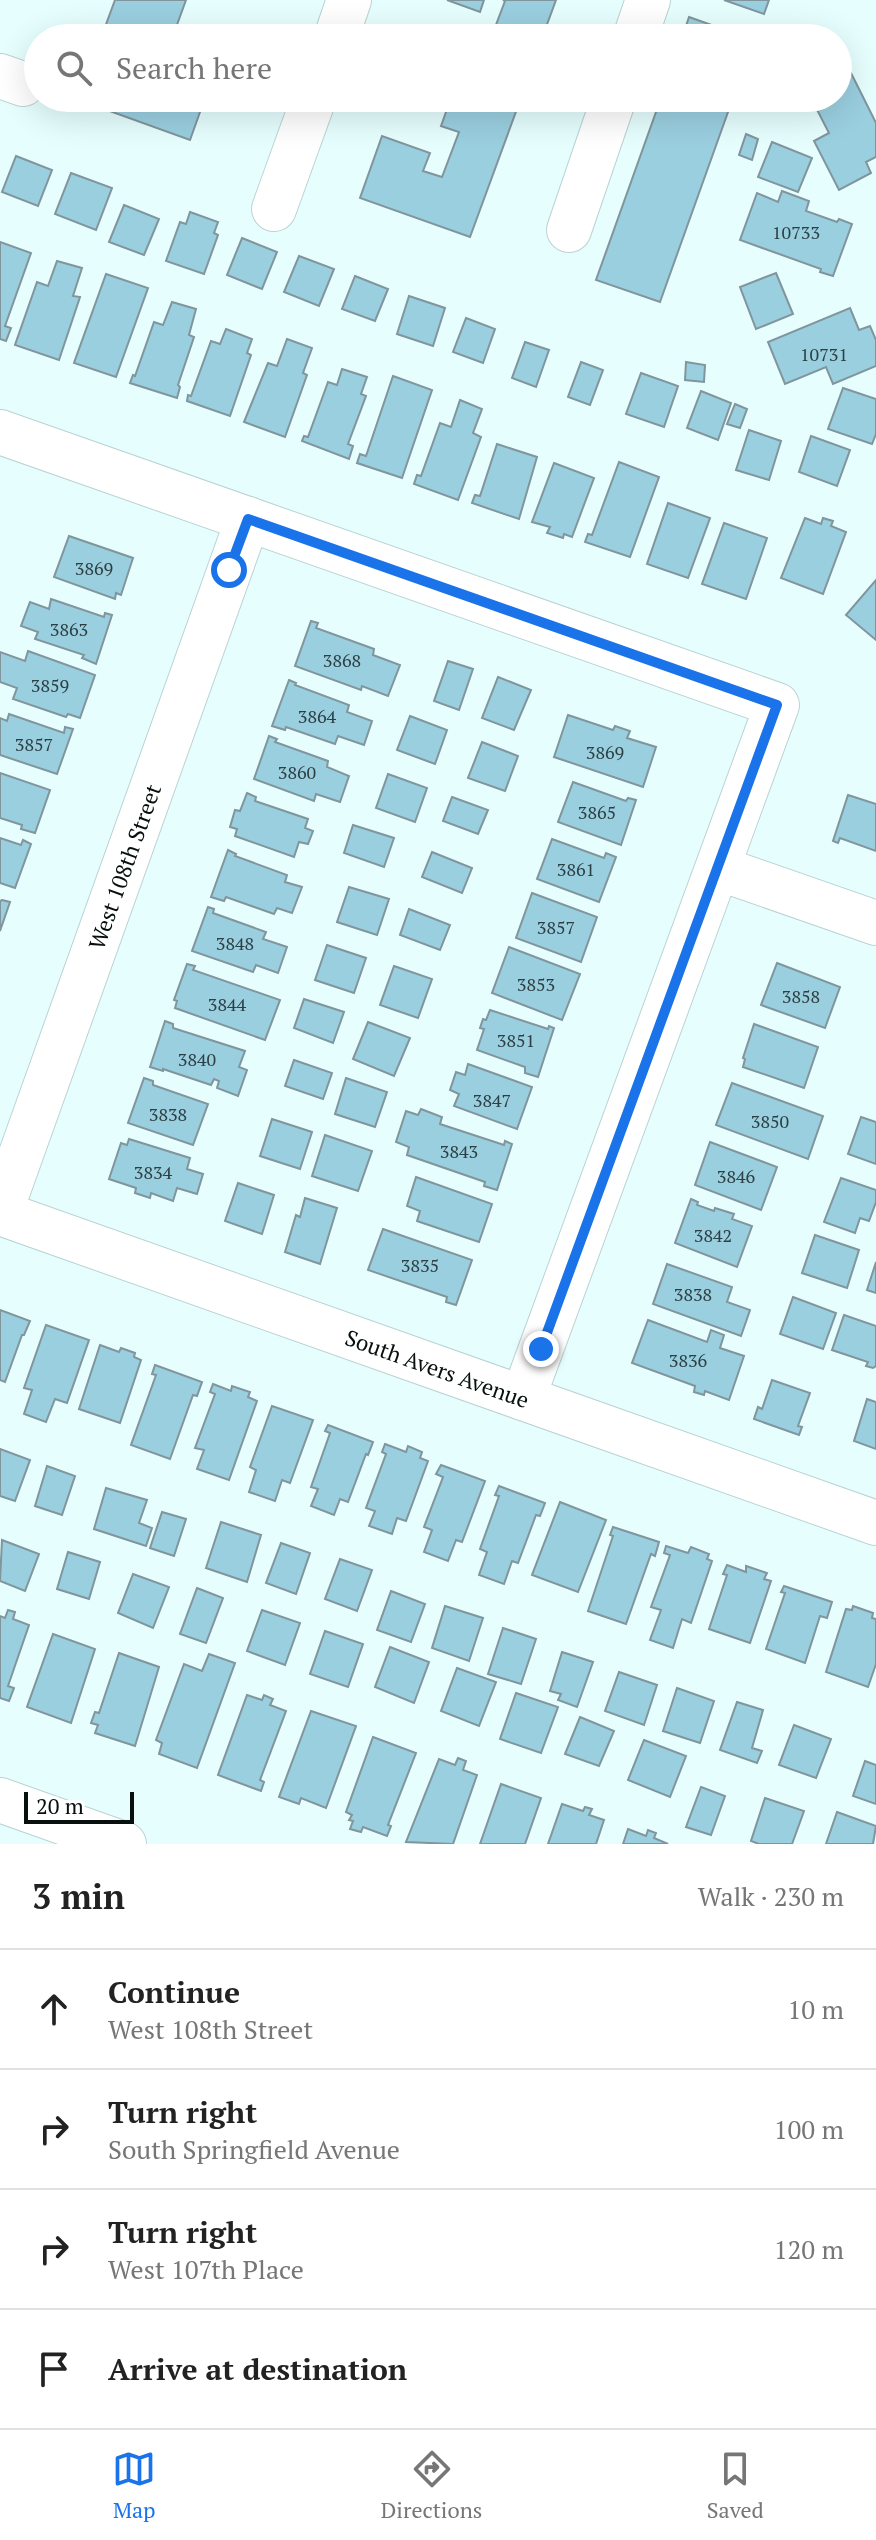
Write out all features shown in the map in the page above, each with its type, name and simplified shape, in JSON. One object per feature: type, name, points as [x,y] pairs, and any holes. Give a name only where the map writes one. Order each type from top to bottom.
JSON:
[{"type":"street","points":[[341,24],[349,0]]},
{"type":"street","points":[[640,24],[648,0]]},
{"type":"street","points":[[274,209],[309,112]]},
{"type":"street","points":[[569,230],[609,112]]},
{"type":"street","points":[[0,432],[777,705],[523,1398]]},
{"type":"street","name":"West 108th Street","points":[[0,1213],[248,519]]},
{"type":"street","points":[[718,868],[876,923]]},
{"type":"street","name":"South Avers Avenue","points":[[0,1213],[876,1523]]},
{"type":"street","points":[[0,1800],[124,1844]]},
{"type":"building","points":[[115,0],[186,0],[177,24],[106,24]]},
{"type":"building","points":[[447,0],[484,0],[480,12]]},
{"type":"building","points":[[556,0],[547,24],[496,24],[505,1]]},
{"type":"building","points":[[724,0],[769,0],[764,14]]},
{"type":"building","points":[[689,17],[709,24],[687,24]]},
{"type":"building","points":[[852,75],[876,123],[876,157],[866,162],[871,173],[839,190],[814,141],[829,133],[818,112],[852,112]]},
{"type":"building","points":[[112,112],[200,112],[190,140]]},
{"type":"building","points":[[446,112],[516,112],[470,237],[360,198],[382,136],[430,153],[423,171],[442,177],[459,132],[441,126]]},
{"type":"building","points":[[656,112],[728,112],[660,302],[596,280]]},
{"type":"building","points":[[746,134],[758,139],[752,160],[739,155]]},
{"type":"building","points":[[772,142],[812,158],[798,192],[758,177]]},
{"type":"building","points":[[16,156],[52,170],[38,206],[2,192]]},
{"type":"building","points":[[71,173],[112,188],[96,230],[55,214]]},
{"type":"building","points":[[782,191],[809,201],[806,211],[852,224],[833,276],[740,240],[757,193],[778,202]]},
{"type":"building","points":[[124,205],[159,219],[144,255],[109,242]]},
{"type":"building","points":[[190,212],[218,222],[214,233],[218,235],[204,274],[166,261],[180,222],[186,224]]},
{"type":"building","points":[[242,238],[277,252],[262,289],[227,275]]},
{"type":"building","points":[[0,242],[31,253],[5,326],[11,328],[6,341],[0,339]]},
{"type":"building","points":[[299,256],[334,269],[319,306],[284,292]]},
{"type":"building","points":[[57,261],[82,268],[73,296],[80,297],[59,360],[15,345],[37,282],[48,286]]},
{"type":"building","points":[[776,273],[793,314],[756,329],[740,287]]},
{"type":"building","points":[[106,274],[148,288],[116,377],[74,363]]},
{"type":"building","points":[[355,276],[388,289],[375,321],[342,309]]},
{"type":"building","points":[[409,296],[445,308],[433,346],[397,334]]},
{"type":"building","points":[[172,302],[196,309],[189,335],[194,337],[178,385],[177,398],[130,383],[154,322],[163,325]]},
{"type":"building","points":[[850,308],[859,330],[870,326],[876,340],[876,366],[833,384],[826,367],[785,384],[768,342]]},
{"type":"building","points":[[466,318],[495,329],[483,363],[453,352]]},
{"type":"building","points":[[226,329],[252,339],[247,353],[251,355],[230,416],[187,401],[211,341],[220,344]]},
{"type":"building","points":[[287,339],[312,348],[303,373],[307,375],[285,437],[244,422],[268,363],[277,366]]},
{"type":"building","points":[[525,342],[549,350],[536,387],[512,378]]},
{"type":"building","points":[[581,362],[603,370],[590,405],[568,397]]},
{"type":"building","points":[[686,362],[705,365],[704,382],[685,380]]},
{"type":"building","points":[[342,369],[367,377],[361,394],[366,396],[348,444],[353,446],[349,459],[302,441],[304,436],[308,437],[328,382],[337,385]]},
{"type":"building","points":[[641,373],[678,386],[664,427],[626,414]]},
{"type":"building","points":[[393,376],[432,390],[402,478],[357,463],[360,454],[366,456]]},
{"type":"building","points":[[843,388],[876,399],[876,434],[872,444],[828,429]]},
{"type":"building","points":[[701,391],[731,403],[718,440],[687,428]]},
{"type":"building","points":[[460,400],[482,409],[473,433],[481,437],[458,500],[414,484],[417,475],[421,476],[440,423],[451,427]]},
{"type":"building","points":[[735,404],[747,409],[740,428],[727,424]]},
{"type":"building","points":[[749,430],[781,441],[769,480],[736,470]]},
{"type":"building","points":[[811,436],[850,450],[837,486],[799,472]]},
{"type":"building","points":[[497,444],[537,457],[519,519],[472,503],[475,495],[480,496]]},
{"type":"building","points":[[619,462],[659,477],[630,557],[585,542],[588,534],[592,535]]},
{"type":"building","points":[[554,463],[594,478],[572,537],[564,534],[563,538],[547,533],[550,527],[532,522]]},
{"type":"building","points":[[668,503],[710,518],[688,578],[647,564]]},
{"type":"building","points":[[805,518],[821,524],[823,518],[833,521],[831,526],[846,532],[823,594],[781,578]]},
{"type":"building","points":[[724,523],[767,538],[746,599],[702,584]]},
{"type":"building","points":[[69,536],[133,558],[121,595],[116,593],[115,599],[54,577]]},
{"type":"building","points":[[876,580],[876,640],[846,615]]},
{"type":"building","points":[[51,599],[104,617],[105,613],[112,615],[96,664],[82,658],[84,655],[35,639],[38,632],[21,626],[30,602],[49,609]]},
{"type":"building","points":[[311,621],[318,623],[316,628],[374,649],[373,655],[400,665],[388,696],[362,686],[361,690],[295,666]]},
{"type":"building","points":[[28,651],[95,675],[80,718],[68,714],[66,717],[13,699],[17,688],[0,682],[0,652],[25,661]]},
{"type":"building","points":[[448,661],[473,669],[459,710],[434,701]]},
{"type":"building","points":[[498,677],[531,690],[514,730],[482,718]]},
{"type":"building","points":[[289,680],[349,705],[347,712],[372,721],[364,745],[338,736],[335,744],[286,727],[285,730],[272,726]]},
{"type":"building","points":[[9,714],[64,733],[65,727],[73,729],[57,774],[0,755],[0,718],[7,721]]},
{"type":"building","points":[[568,715],[613,730],[615,726],[630,731],[627,738],[656,747],[643,787],[554,757]]},
{"type":"building","points":[[410,716],[447,730],[435,764],[397,750]]},
{"type":"building","points":[[269,736],[277,739],[275,742],[328,761],[327,767],[349,776],[340,802],[316,794],[314,801],[254,779]]},
{"type":"building","points":[[482,742],[518,756],[505,791],[468,778]]},
{"type":"building","points":[[0,773],[50,790],[35,833],[0,818]]},
{"type":"building","points":[[388,774],[427,788],[415,822],[376,808]]},
{"type":"building","points":[[573,782],[626,801],[628,798],[636,800],[621,845],[558,822]]},
{"type":"building","points":[[247,793],[256,797],[255,801],[308,819],[305,828],[313,831],[308,844],[299,842],[294,857],[235,836],[237,829],[230,827],[235,810],[240,811]]},
{"type":"building","points":[[848,795],[876,804],[876,851],[840,838],[838,843],[833,841]]},
{"type":"building","points":[[452,797],[488,810],[478,834],[443,821]]},
{"type":"building","points":[[353,825],[394,838],[384,867],[344,853]]},
{"type":"building","points":[[0,838],[21,845],[23,840],[31,844],[15,888],[0,883]]},
{"type":"building","points":[[552,839],[604,858],[606,853],[616,857],[599,902],[537,879]]},
{"type":"building","points":[[228,850],[235,856],[287,875],[285,882],[302,887],[292,913],[277,908],[274,914],[226,897],[224,901],[211,897]]},
{"type":"building","points":[[432,852],[472,868],[462,893],[422,877]]},
{"type":"building","points":[[349,887],[389,899],[377,935],[337,922]]},
{"type":"building","points":[[532,893],[597,917],[581,962],[516,938]]},
{"type":"building","points":[[0,901],[10,902],[0,931]]},
{"type":"building","points":[[208,907],[214,909],[213,913],[266,932],[263,939],[287,947],[278,973],[256,965],[253,972],[192,951]]},
{"type":"building","points":[[409,909],[450,925],[440,950],[400,935]]},
{"type":"building","points":[[327,945],[366,958],[354,993],[315,980]]},
{"type":"building","points":[[509,947],[580,974],[562,1020],[492,993]]},
{"type":"building","points":[[777,963],[840,987],[825,1028],[761,1005]]},
{"type":"building","points":[[187,964],[195,966],[193,970],[280,1000],[265,1040],[175,1008],[177,1001],[174,1000]]},
{"type":"building","points":[[394,966],[432,979],[418,1018],[380,1005]]},
{"type":"building","points":[[304,999],[344,1012],[333,1043],[294,1028]]},
{"type":"building","points":[[490,1010],[548,1029],[549,1026],[554,1028],[538,1077],[525,1073],[525,1067],[477,1050],[484,1029],[480,1028]]},
{"type":"building","points":[[165,1021],[173,1024],[173,1028],[245,1051],[239,1067],[247,1070],[238,1096],[217,1088],[219,1081],[214,1079],[211,1085],[150,1067]]},
{"type":"building","points":[[368,1022],[410,1038],[394,1076],[353,1059]]},
{"type":"building","points":[[754,1024],[818,1047],[804,1088],[743,1067]]},
{"type":"building","points":[[294,1060],[332,1073],[323,1099],[285,1086]]},
{"type":"building","points":[[468,1064],[532,1087],[517,1129],[454,1106],[459,1094],[450,1090],[456,1072],[465,1075]]},
{"type":"building","points":[[144,1078],[153,1081],[153,1085],[208,1104],[193,1145],[128,1123]]},
{"type":"building","points":[[346,1078],[387,1092],[375,1127],[335,1114]]},
{"type":"building","points":[[732,1083],[823,1116],[808,1159],[716,1125]]},
{"type":"building","points":[[421,1109],[442,1117],[440,1124],[504,1145],[505,1141],[512,1144],[497,1190],[484,1186],[485,1182],[407,1155],[409,1147],[396,1142],[406,1111],[418,1115]]},
{"type":"building","points":[[861,1117],[876,1122],[876,1164],[848,1154]]},
{"type":"building","points":[[272,1119],[312,1132],[300,1169],[260,1156]]},
{"type":"building","points":[[325,1135],[372,1151],[358,1191],[312,1176]]},
{"type":"building","points":[[129,1139],[190,1158],[187,1169],[203,1174],[197,1194],[177,1188],[173,1201],[151,1193],[150,1198],[135,1193],[136,1188],[109,1179],[121,1143],[127,1145]]},
{"type":"building","points":[[710,1142],[777,1167],[761,1210],[695,1185]]},
{"type":"building","points":[[416,1177],[492,1204],[479,1242],[417,1221],[420,1211],[407,1206]]},
{"type":"building","points":[[841,1178],[876,1190],[876,1202],[869,1221],[860,1218],[855,1233],[824,1222]]},
{"type":"building","points":[[238,1183],[274,1195],[262,1234],[225,1221]]},
{"type":"building","points":[[305,1198],[337,1208],[320,1264],[285,1252],[296,1215],[300,1217]]},
{"type":"building","points":[[691,1199],[698,1202],[697,1205],[714,1211],[715,1208],[734,1214],[732,1219],[752,1226],[737,1267],[675,1243]]},
{"type":"building","points":[[383,1229],[472,1260],[456,1305],[446,1302],[447,1297],[368,1270]]},
{"type":"building","points":[[815,1235],[859,1250],[847,1288],[802,1273]]},
{"type":"building","points":[[876,1262],[876,1293],[867,1290]]},
{"type":"building","points":[[667,1264],[732,1287],[727,1302],[750,1310],[741,1336],[653,1304]]},
{"type":"building","points":[[793,1297],[836,1313],[823,1349],[780,1334]]},
{"type":"building","points":[[0,1310],[30,1321],[5,1382],[0,1380]]},
{"type":"building","points":[[844,1315],[876,1326],[876,1366],[873,1368],[866,1366],[868,1362],[832,1350]]},
{"type":"building","points":[[648,1320],[707,1342],[711,1330],[724,1335],[720,1348],[744,1356],[729,1400],[705,1391],[704,1395],[694,1392],[695,1386],[632,1363]]},
{"type":"building","points":[[46,1325],[89,1340],[67,1403],[55,1399],[46,1422],[24,1414],[32,1390],[24,1388]]},
{"type":"building","points":[[100,1345],[119,1352],[121,1348],[135,1353],[134,1357],[141,1360],[120,1423],[79,1409]]},
{"type":"building","points":[[155,1365],[202,1382],[197,1396],[193,1395],[170,1459],[131,1445],[156,1375],[152,1374]]},
{"type":"building","points":[[772,1380],[810,1393],[798,1426],[802,1427],[799,1435],[754,1419],[758,1407],[762,1409]]},
{"type":"building","points":[[213,1384],[231,1391],[232,1386],[250,1392],[248,1397],[257,1401],[229,1480],[197,1469],[204,1450],[195,1448],[215,1394],[210,1392]]},
{"type":"building","points":[[867,1399],[876,1402],[876,1449],[854,1441]]},
{"type":"building","points":[[272,1406],[313,1420],[290,1483],[282,1480],[275,1501],[249,1492],[256,1470],[250,1467]]},
{"type":"building","points":[[328,1425],[373,1442],[348,1502],[340,1499],[334,1515],[311,1506],[318,1489],[311,1487],[330,1433],[325,1431]]},
{"type":"building","points":[[385,1444],[406,1452],[408,1446],[422,1452],[420,1458],[428,1461],[406,1521],[397,1518],[392,1534],[369,1526],[375,1511],[366,1508],[386,1454],[382,1452]]},
{"type":"building","points":[[0,1449],[30,1460],[15,1501],[0,1496]]},
{"type":"building","points":[[441,1465],[485,1481],[462,1542],[456,1540],[448,1561],[424,1552],[432,1530],[424,1527],[443,1477],[436,1474]]},
{"type":"building","points":[[47,1466],[75,1476],[62,1515],[35,1506]]},
{"type":"building","points":[[499,1486],[545,1503],[540,1516],[536,1515],[518,1563],[512,1561],[504,1584],[479,1575],[487,1552],[480,1549],[499,1496],[495,1495]]},
{"type":"building","points":[[106,1488],[147,1500],[139,1523],[152,1528],[146,1546],[94,1529]]},
{"type":"building","points":[[560,1502],[606,1520],[578,1592],[532,1575]]},
{"type":"building","points":[[162,1512],[186,1519],[174,1556],[150,1548]]},
{"type":"building","points":[[221,1522],[261,1535],[247,1582],[206,1568]]},
{"type":"building","points":[[613,1527],[659,1542],[655,1556],[651,1554],[626,1624],[588,1611],[613,1536],[610,1535]]},
{"type":"building","points":[[2,1540],[39,1554],[25,1591],[0,1581]]},
{"type":"building","points":[[281,1543],[310,1553],[296,1594],[266,1583]]},
{"type":"building","points":[[666,1546],[688,1553],[691,1547],[709,1554],[707,1559],[712,1561],[691,1623],[682,1619],[673,1648],[650,1640],[661,1610],[651,1607],[670,1555],[664,1553]]},
{"type":"building","points":[[68,1552],[100,1562],[89,1599],[57,1589]]},
{"type":"building","points":[[340,1559],[372,1570],[357,1611],[325,1599]]},
{"type":"building","points":[[727,1565],[746,1572],[746,1566],[767,1573],[764,1579],[771,1581],[750,1643],[709,1629],[727,1575],[723,1574]]},
{"type":"building","points":[[133,1574],[169,1587],[153,1628],[118,1613]]},
{"type":"building","points":[[784,1586],[832,1602],[827,1618],[820,1616],[805,1663],[766,1649],[785,1593],[781,1592]]},
{"type":"building","points":[[197,1588],[223,1598],[206,1643],[180,1634]]},
{"type":"building","points":[[391,1591],[425,1604],[411,1642],[377,1630]]},
{"type":"building","points":[[445,1606],[483,1618],[469,1661],[432,1648]]},
{"type":"building","points":[[853,1606],[873,1613],[872,1618],[876,1619],[876,1664],[868,1687],[826,1672],[846,1609],[852,1610]]},
{"type":"building","points":[[8,1610],[15,1612],[13,1619],[29,1625],[8,1686],[14,1688],[9,1701],[0,1698],[0,1616],[5,1618]]},
{"type":"building","points":[[262,1610],[300,1623],[285,1665],[247,1651]]},
{"type":"building","points":[[503,1628],[536,1639],[521,1684],[488,1674]]},
{"type":"building","points":[[325,1631],[363,1644],[348,1687],[310,1674]]},
{"type":"building","points":[[53,1634],[95,1649],[71,1723],[27,1707]]},
{"type":"building","points":[[390,1647],[429,1662],[414,1703],[375,1687]]},
{"type":"building","points":[[562,1652],[593,1662],[577,1707],[558,1700],[561,1694],[550,1691]]},
{"type":"building","points":[[119,1653],[159,1667],[135,1746],[95,1733],[98,1725],[91,1723],[95,1712],[99,1713]]},
{"type":"building","points":[[209,1654],[235,1663],[197,1768],[159,1754],[162,1743],[156,1740],[184,1664],[202,1671]]},
{"type":"building","points":[[457,1668],[496,1682],[479,1726],[441,1711]]},
{"type":"building","points":[[619,1672],[657,1685],[644,1725],[605,1711]]},
{"type":"building","points":[[677,1688],[714,1701],[700,1743],[663,1731]]},
{"type":"building","points":[[516,1693],[558,1707],[541,1753],[500,1739]]},
{"type":"building","points":[[247,1695],[262,1700],[264,1695],[273,1699],[270,1705],[286,1711],[260,1780],[264,1782],[261,1791],[218,1775]]},
{"type":"building","points":[[737,1702],[763,1710],[752,1748],[762,1751],[757,1763],[720,1750]]},
{"type":"building","points":[[311,1711],[356,1726],[326,1808],[301,1798],[299,1804],[279,1797]]},
{"type":"building","points":[[580,1717],[614,1731],[599,1766],[565,1754]]},
{"type":"building","points":[[794,1725],[831,1739],[816,1778],[779,1765]]},
{"type":"building","points":[[373,1737],[416,1753],[388,1825],[391,1826],[387,1836],[363,1827],[361,1832],[350,1829],[352,1815],[346,1812]]},
{"type":"building","points":[[644,1740],[686,1756],[670,1797],[628,1780]]},
{"type":"building","points":[[458,1758],[466,1761],[463,1770],[477,1775],[453,1844],[406,1842],[439,1759],[455,1765]]},
{"type":"building","points":[[865,1761],[876,1765],[876,1804],[853,1796]]},
{"type":"building","points":[[501,1784],[541,1798],[525,1844],[480,1844]]},
{"type":"building","points":[[701,1787],[725,1796],[711,1835],[686,1827]]},
{"type":"building","points":[[765,1798],[804,1811],[792,1844],[759,1844],[751,1841]]},
{"type":"building","points":[[562,1804],[583,1811],[585,1807],[592,1809],[589,1815],[604,1820],[596,1844],[548,1844]]},
{"type":"building","points":[[837,1812],[876,1826],[873,1844],[826,1844]]},
{"type":"building","points":[[628,1829],[646,1836],[648,1830],[656,1833],[654,1838],[668,1844],[623,1844]]},
{"type":"route","points":[[229,570],[248,519],[777,705],[541,1349]]}]
